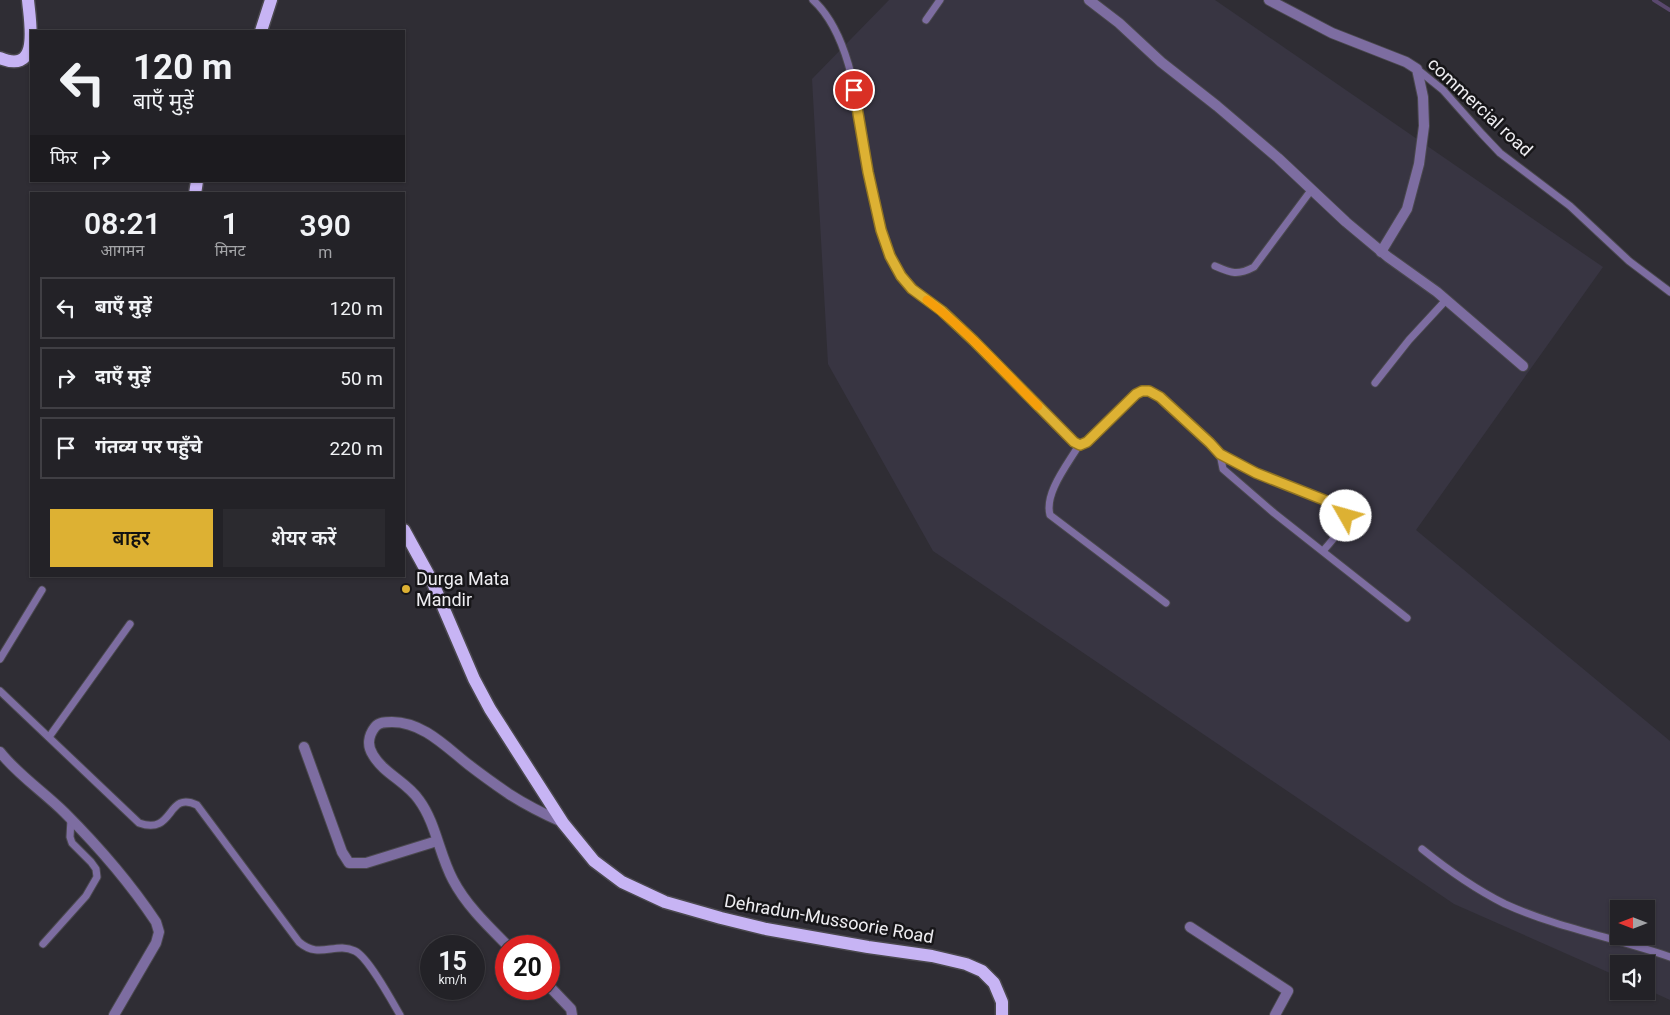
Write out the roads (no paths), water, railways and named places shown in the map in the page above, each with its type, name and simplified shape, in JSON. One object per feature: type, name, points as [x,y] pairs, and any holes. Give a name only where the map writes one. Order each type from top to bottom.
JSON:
[{"type":"main road","points":[[28,0],[30,30]]},
{"type":"main road","points":[[261,30],[271,0]]},
{"type":"main road","points":[[0,58],[9,62],[16,62],[23,59],[30,48]]},
{"type":"main road","name":"Dehradun-Mussoorie Road","points":[[405,532],[432,581],[474,679],[490,709],[563,823],[594,861],[622,882],[665,902],[766,929],[932,956],[966,964],[982,971],[994,983],[1002,1002],[1002,1015]]},
{"type":"street","points":[[1088,0],[1119,23],[1161,62],[1247,132],[1381,252],[1446,300],[1523,366]]},
{"type":"street","name":"commercial road","points":[[1269,0],[1332,33],[1400,59],[1417,69]]},
{"type":"street","points":[[1381,252],[1407,209],[1420,164],[1424,126],[1423,97],[1417,69]]},
{"type":"street","points":[[497,935],[487,925],[453,880],[430,820],[419,800],[408,788],[381,766],[372,755],[368,743],[371,733],[376,725],[382,722],[395,722],[414,726],[431,735],[510,794],[536,810],[563,823]]},
{"type":"street","points":[[304,747],[342,852],[349,863],[366,863],[438,841]]},
{"type":"street","points":[[0,752],[16,770],[71,819],[93,842],[152,915],[158,928],[156,943],[114,1015]]},
{"type":"street","points":[[1190,928],[1288,991],[1275,1015]]},
{"type":"street","points":[[560,997],[571,1008],[572,1015]]},
{"type":"lane","points":[[813,0],[828,17],[838,34],[845,54],[857,104],[868,172],[881,230],[890,256],[901,276],[912,289],[942,311],[974,341],[1074,442],[1080,445]]},
{"type":"lane","points":[[926,20],[940,0]]},
{"type":"lane","name":"commercial road","points":[[1417,69],[1443,90],[1500,152],[1565,202],[1629,261],[1670,292]]},
{"type":"lane","points":[[1215,266],[1237,274],[1254,267],[1312,189]]},
{"type":"lane","points":[[1375,383],[1409,340],[1446,300]]},
{"type":"lane","points":[[1166,603],[1050,516],[1048,503],[1051,492],[1080,445],[1087,442],[1136,394],[1142,391],[1149,391],[1160,397],[1220,454],[1256,473],[1342,507],[1346,516],[1343,524],[1323,552]]},
{"type":"lane","points":[[1220,454],[1223,469],[1274,513],[1407,618]]},
{"type":"lane","points":[[0,659],[42,590]]},
{"type":"lane","points":[[49,737],[130,624]]},
{"type":"lane","points":[[0,691],[140,823],[155,826],[162,822],[179,803],[185,801],[197,805],[299,942],[311,950],[350,948],[358,952],[400,1015]]},
{"type":"lane","points":[[43,944],[86,896],[97,877],[96,869],[92,862],[72,843],[70,837],[71,819]]},
{"type":"lane","points":[[1422,850],[1468,884],[1506,904],[1537,916],[1670,957]]},
{"type":"waterway","points":[[1654,0],[1670,10]]},
{"type":"place","name":"Durga Mata Mandir","points":[[406,589]]}]
